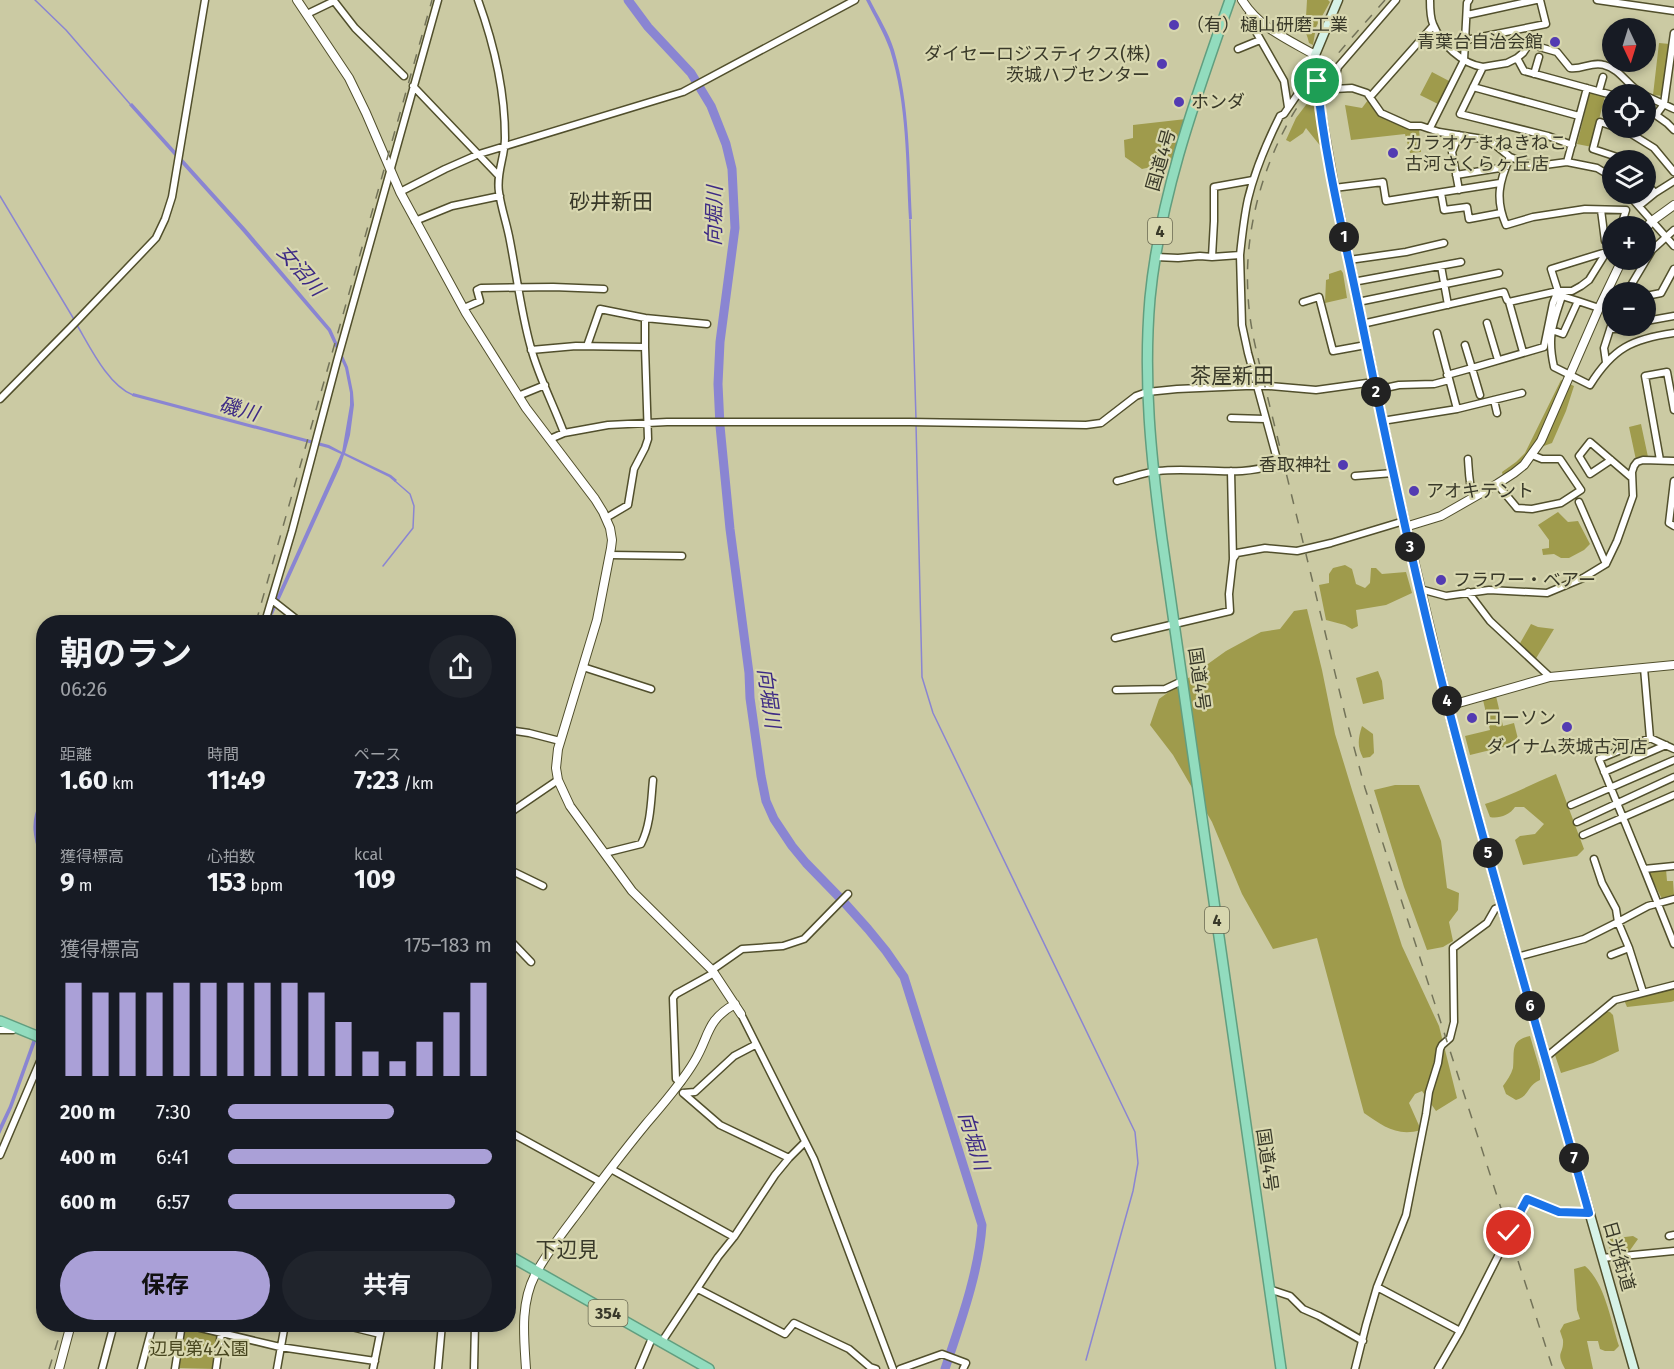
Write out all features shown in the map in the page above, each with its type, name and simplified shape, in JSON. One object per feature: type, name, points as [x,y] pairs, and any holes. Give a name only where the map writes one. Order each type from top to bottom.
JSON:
[{"type":"highway","name":"国道4号","points":[[1230,0],[1176,164],[1166,205],[1156,257],[1149,320],[1147,392],[1153,472],[1281,1369]]},
{"type":"highway","points":[[0,1021],[36,1036]]},
{"type":"highway","name":"354","points":[[516,1260],[709,1369]]},
{"type":"main road","name":"日光街道","points":[[1338,0],[1315,55],[1317,90],[1334,188],[1404,524],[1448,706],[1502,906],[1634,1369]]},
{"type":"street","points":[[0,399],[156,238],[172,197],[205,0]]},
{"type":"street","points":[[297,0],[349,78],[400,192],[464,308],[518,396],[595,499],[606,518],[612,540],[610,555],[597,620],[560,741],[556,761],[558,780],[570,806],[640,900],[713,972],[741,1014],[818,1170],[893,1369]]},
{"type":"street","points":[[267,615],[438,0]]},
{"type":"street","points":[[478,0],[497,69],[502,99],[505,141],[498,175],[517,287],[531,350],[564,433]]},
{"type":"street","points":[[400,192],[479,154],[683,92],[855,0]]},
{"type":"street","points":[[1242,0],[1261,22],[1315,55]]},
{"type":"street","points":[[1336,88],[1338,67],[1396,0]]},
{"type":"street","points":[[1430,0],[1433,26],[1443,40],[1471,64],[1483,67],[1507,63],[1517,58],[1529,44],[1557,52],[1570,68],[1582,68],[1596,63],[1603,64],[1620,74],[1629,84]]},
{"type":"street","points":[[1430,128],[1464,60],[1469,0]]},
{"type":"street","points":[[1467,15],[1536,0]]},
{"type":"street","points":[[1466,40],[1546,24],[1540,0]]},
{"type":"street","points":[[1597,0],[1674,12]]},
{"type":"street","points":[[307,14],[334,1],[355,28],[404,76]]},
{"type":"street","points":[[1250,12],[1251,23],[1284,81],[1288,108]]},
{"type":"street","points":[[1370,97],[1433,26]]},
{"type":"street","points":[[1674,33],[1664,104],[1656,115],[1674,130]]},
{"type":"street","points":[[1238,49],[1260,40]]},
{"type":"street","points":[[1534,74],[1539,57]]},
{"type":"street","points":[[1517,58],[1524,71],[1602,92]]},
{"type":"street","points":[[1483,67],[1460,114],[1548,136],[1572,145]]},
{"type":"street","points":[[1117,481],[1153,472],[1265,469],[1278,463],[1242,325],[1240,255],[1248,199],[1271,135],[1280,116],[1284,114],[1315,69]]},
{"type":"street","points":[[1599,91],[1603,77]]},
{"type":"street","points":[[413,86],[498,175]]},
{"type":"street","points":[[1473,87],[1579,116]]},
{"type":"street","points":[[1317,90],[1352,88],[1367,93],[1381,113],[1410,126],[1421,126],[1439,132],[1489,141],[1510,156],[1537,166],[1567,162],[1602,171]]},
{"type":"street","points":[[1567,162],[1587,88]]},
{"type":"street","points":[[1656,100],[1674,109]]},
{"type":"street","points":[[1602,123],[1600,122],[1593,149],[1602,152]]},
{"type":"street","points":[[1459,135],[1452,152],[1459,190]]},
{"type":"street","points":[[1638,138],[1654,148],[1674,172]]},
{"type":"street","points":[[1510,156],[1500,183],[1501,213],[1506,225],[1533,217],[1585,209],[1626,210]]},
{"type":"street","points":[[1456,175],[1506,167]]},
{"type":"street","points":[[1212,257],[1214,187],[1253,180]]},
{"type":"street","points":[[1656,192],[1674,181]]},
{"type":"street","points":[[1334,188],[1383,182],[1386,201],[1500,183]]},
{"type":"street","points":[[1441,193],[1444,210],[1467,207],[1469,219],[1501,213]]},
{"type":"street","points":[[415,221],[452,206],[500,196]]},
{"type":"street","points":[[1624,216],[1627,204]]},
{"type":"street","points":[[1641,204],[1639,206],[1648,216]]},
{"type":"street","points":[[1656,218],[1674,205]]},
{"type":"street","points":[[1601,210],[1602,218]]},
{"type":"street","points":[[1656,225],[1674,246]]},
{"type":"street","points":[[1633,282],[1652,250],[1674,230]]},
{"type":"street","points":[[1349,260],[1406,252],[1444,243]]},
{"type":"street","points":[[550,439],[564,433],[608,425],[648,423],[1094,424],[1101,423],[1136,396],[1147,392],[1177,388],[1257,386],[1316,390],[1434,384],[1472,368],[1544,347],[1553,303],[1558,291],[1551,269],[1602,254]]},
{"type":"street","points":[[1156,257],[1240,255]]},
{"type":"street","points":[[1509,302],[1558,291],[1572,291],[1590,280],[1602,260]]},
{"type":"street","points":[[1353,282],[1461,261]]},
{"type":"street","points":[[1441,266],[1448,305]]},
{"type":"street","points":[[1656,294],[1661,293],[1674,269]]},
{"type":"street","points":[[1233,559],[1237,553],[1264,548],[1301,550],[1441,516],[1514,473],[1532,455],[1547,428],[1617,270]]},
{"type":"street","points":[[1358,302],[1500,273]]},
{"type":"street","points":[[464,308],[480,301],[477,290],[481,288],[553,286],[604,289]]},
{"type":"street","points":[[1362,324],[1504,292],[1523,352]]},
{"type":"street","points":[[1599,308],[1562,296],[1552,330],[1550,349],[1554,367],[1590,385],[1614,353],[1629,344],[1655,335],[1674,333]]},
{"type":"street","points":[[1303,302],[1319,297],[1333,351],[1366,345]]},
{"type":"street","points":[[1552,330],[1563,334],[1578,301]]},
{"type":"street","points":[[587,346],[600,309],[645,318],[707,324]]},
{"type":"street","points":[[1656,319],[1674,316]]},
{"type":"street","points":[[606,518],[628,505],[633,469],[648,439],[645,318]]},
{"type":"street","points":[[1487,323],[1498,360]]},
{"type":"street","points":[[1437,333],[1457,409]]},
{"type":"street","points":[[1606,362],[1604,348],[1608,336]]},
{"type":"street","points":[[1466,345],[1480,395]]},
{"type":"street","points":[[531,350],[587,346],[645,347]]},
{"type":"street","points":[[1660,460],[1646,376],[1667,372],[1674,410]]},
{"type":"street","points":[[518,396],[545,385]]},
{"type":"street","points":[[1382,421],[1457,409],[1522,393]]},
{"type":"street","points":[[1494,400],[1497,413]]},
{"type":"street","points":[[1232,418],[1265,419]]},
{"type":"street","points":[[1611,460],[1590,474],[1579,456],[1590,442],[1611,460],[1632,478]]},
{"type":"street","points":[[1497,484],[1517,508],[1561,504],[1581,490],[1560,459],[1542,459],[1532,455]]},
{"type":"street","points":[[1468,459],[1470,478],[1468,483],[1473,497]]},
{"type":"street","points":[[1420,589],[1446,596],[1489,590],[1547,592],[1583,578],[1606,564],[1617,541],[1633,496],[1632,472],[1637,462],[1643,460],[1674,461]]},
{"type":"street","points":[[1115,638],[1230,611],[1229,594],[1233,559],[1231,471]]},
{"type":"street","points":[[1356,476],[1393,473]]},
{"type":"street","points":[[1674,481],[1669,523],[1674,526]]},
{"type":"street","points":[[1579,502],[1606,564]]},
{"type":"street","points":[[610,555],[682,556]]},
{"type":"street","points":[[1468,592],[1490,621],[1550,677]]},
{"type":"street","points":[[271,603],[281,606],[292,615]]},
{"type":"street","points":[[1448,706],[1550,677],[1674,665]]},
{"type":"street","points":[[584,667],[651,689]]},
{"type":"street","points":[[1644,668],[1650,738]]},
{"type":"street","points":[[1116,690],[1165,689],[1182,681]]},
{"type":"street","points":[[516,731],[560,741]]},
{"type":"street","points":[[1674,749],[1650,738],[1599,759],[1674,944]]},
{"type":"street","points":[[1604,772],[1666,745]]},
{"type":"street","points":[[1571,805],[1674,760]]},
{"type":"street","points":[[1577,822],[1674,777]]},
{"type":"street","points":[[516,809],[558,780]]},
{"type":"street","points":[[605,853],[641,844],[650,811],[653,780]]},
{"type":"street","points":[[1583,835],[1674,795]]},
{"type":"street","points":[[1594,859],[1602,883],[1616,909],[1618,922],[1643,992]]},
{"type":"street","points":[[1644,869],[1674,866]]},
{"type":"street","points":[[516,873],[543,886]]},
{"type":"street","points":[[789,1158],[720,1125],[683,1093],[676,1079],[673,998],[713,972],[742,949],[783,946],[804,939],[847,895]]},
{"type":"street","points":[[1516,957],[1584,939],[1648,906],[1674,898]]},
{"type":"street","points":[[1356,1369],[1377,1287],[1406,1215],[1429,1092],[1442,1045],[1450,1038],[1454,1022],[1453,948],[1487,923],[1495,909],[1502,906]]},
{"type":"street","points":[[516,946],[531,962]]},
{"type":"street","points":[[1611,956],[1629,948]]},
{"type":"street","points":[[1545,1058],[1615,1000],[1674,985]]},
{"type":"street","points":[[526,1369],[525,1300],[537,1272],[549,1252],[601,1182],[678,1085],[694,1062],[712,1022],[719,1014],[735,1004]]},
{"type":"street","points":[[0,1030],[16,1028]]},
{"type":"street","points":[[683,1093],[695,1092],[734,1056],[755,1045]]},
{"type":"street","points":[[0,1155],[36,1071]]},
{"type":"street","points":[[516,1135],[601,1182]]},
{"type":"street","points":[[639,1369],[657,1340],[698,1289],[775,1175],[806,1142]]},
{"type":"street","points":[[612,1169],[734,1237]]},
{"type":"street","points":[[1438,1369],[1460,1331],[1527,1199],[1559,1212],[1589,1213]]},
{"type":"street","points":[[1602,1258],[1674,1251]]},
{"type":"street","points":[[1377,1287],[1460,1331]]},
{"type":"street","points":[[698,1289],[785,1334],[794,1323],[849,1349],[870,1367],[876,1369]]},
{"type":"street","points":[[1269,1289],[1290,1296],[1303,1309],[1363,1341]]},
{"type":"street","points":[[59,1369],[69,1332]]},
{"type":"street","points":[[102,1369],[112,1332]]},
{"type":"street","points":[[141,1369],[151,1332]]},
{"type":"street","points":[[177,1369],[183,1332]]},
{"type":"street","points":[[217,1332],[279,1347],[375,1360]]},
{"type":"street","points":[[277,1369],[283,1332]]},
{"type":"street","points":[[372,1332],[380,1334],[373,1369]]},
{"type":"street","points":[[438,1369],[441,1332]]},
{"type":"street","points":[[474,1369],[475,1332]]},
{"type":"street","points":[[216,1369],[221,1333]]},
{"type":"street","points":[[900,1369],[942,1354],[966,1363],[963,1369]]},
{"type":"green space","points":[[1307,0],[1328,0],[1330,2],[1316,27],[1313,45],[1309,43],[1306,33],[1301,28],[1285,21],[1298,21],[1306,17]]},
{"type":"green space","points":[[1659,43],[1670,44],[1663,96],[1656,95]]},
{"type":"green space","points":[[1432,72],[1451,82],[1440,105],[1420,95]]},
{"type":"green space","points":[[1590,92],[1602,95],[1602,108],[1592,147],[1577,144]]},
{"type":"green space","points":[[1312,97],[1322,148],[1306,128],[1290,142],[1286,140],[1296,118]]},
{"type":"green space","points":[[1368,100],[1381,116],[1408,129],[1419,129],[1421,152],[1410,153],[1405,134],[1351,140],[1345,105],[1362,108]]},
{"type":"green space","points":[[1186,119],[1170,163],[1142,169],[1125,157],[1124,140],[1133,138],[1133,125]]},
{"type":"green space","points":[[1341,270],[1347,298],[1325,303],[1326,280],[1329,279],[1329,274]]},
{"type":"green space","points":[[1561,380],[1574,386],[1552,443],[1541,447],[1530,464],[1503,476],[1502,472],[1525,453]]},
{"type":"green space","points":[[1641,424],[1648,457],[1636,460],[1629,427]]},
{"type":"green space","points":[[1558,512],[1568,522],[1578,521],[1590,544],[1569,558],[1561,558],[1554,554],[1543,555],[1542,549],[1549,548],[1549,540],[1538,525]]},
{"type":"green space","points":[[1345,565],[1352,569],[1356,584],[1365,588],[1370,583],[1371,568],[1376,568],[1382,574],[1406,572],[1412,593],[1386,605],[1356,610],[1358,626],[1352,629],[1326,620],[1319,585],[1329,583],[1329,574],[1333,568]]},
{"type":"green space","points":[[1307,609],[1335,734],[1352,790],[1402,946],[1439,1026],[1457,1098],[1436,1111],[1422,1091],[1415,1094],[1409,1103],[1421,1130],[1412,1132],[1391,1129],[1364,1113],[1317,938],[1273,949],[1242,894],[1212,822],[1173,755],[1150,725],[1159,699],[1226,651],[1261,632],[1280,629],[1294,611]]},
{"type":"green space","points":[[1531,624],[1554,629],[1535,660],[1519,645]]},
{"type":"green space","points":[[1378,671],[1382,681],[1384,699],[1363,704],[1356,678]]},
{"type":"green space","points":[[1496,696],[1503,726],[1514,723],[1519,743],[1470,755],[1465,736],[1490,730],[1483,700]]},
{"type":"green space","points":[[1362,726],[1373,734],[1374,753],[1370,757],[1363,758],[1359,746]]},
{"type":"green space","points":[[1556,774],[1584,849],[1577,856],[1523,865],[1515,840],[1520,836],[1535,834],[1544,824],[1524,807],[1515,807],[1500,817],[1490,817],[1485,804]]},
{"type":"green space","points":[[1395,785],[1419,785],[1441,841],[1447,888],[1459,893],[1458,910],[1449,922],[1453,941],[1443,947],[1427,950],[1404,887],[1374,790]]},
{"type":"green space","points":[[1666,869],[1667,881],[1673,881],[1674,895],[1662,899],[1648,871]]},
{"type":"green space","points":[[1674,987],[1674,1001],[1671,1002],[1627,1007],[1624,1000]]},
{"type":"green space","points":[[1605,1011],[1613,1015],[1619,1051],[1593,1063],[1561,1073],[1555,1055]]},
{"type":"green space","points":[[1530,1036],[1540,1070],[1540,1080],[1532,1085],[1524,1096],[1516,1100],[1506,1094],[1503,1086],[1513,1068],[1516,1044]]},
{"type":"green space","points":[[1633,1236],[1638,1239],[1628,1253],[1612,1255],[1608,1244],[1609,1239]]},
{"type":"green space","points":[[1585,1266],[1598,1282],[1619,1346],[1614,1351],[1605,1351],[1600,1349],[1598,1341],[1587,1341],[1593,1369],[1565,1369],[1560,1356],[1563,1340],[1560,1331],[1564,1324],[1580,1319],[1577,1310],[1574,1269]]},
{"type":"green space","name":"辺見第4公園","points":[[181,1332],[221,1333],[216,1369],[175,1368]]},
{"type":"shaded area","points":[[866,0],[870,0],[886,31],[899,71],[908,134],[912,219],[909,219],[905,134],[896,70],[888,44]]},
{"type":"shaded area","points":[[132,103],[246,229],[331,329],[348,367],[353,392],[354,405],[345,453],[397,480],[395,482],[344,455],[272,615],[267,615],[341,454],[328,448],[132,396],[133,393],[329,445],[342,452],[350,405],[345,368],[328,331],[129,105]]},
{"type":"shaded area","points":[[36,1031],[36,1041],[0,1134],[0,1125]]},
{"type":"waterway","name":"女沼川","points":[[35,0],[66,30],[130,104]]},
{"type":"waterway","name":"向堀川","points":[[628,0],[648,27],[691,73],[711,106],[726,144],[732,169],[735,228],[720,342],[718,384],[720,426],[750,698],[766,801],[774,819],[792,846],[868,929],[904,977],[982,1225],[973,1279],[945,1369]]},
{"type":"waterway","name":"磯川","points":[[0,196],[75,321]]},
{"type":"waterway","points":[[910,220],[916,419]]},
{"type":"waterway","name":"磯川","points":[[77,325],[108,374],[124,390],[133,395]]},
{"type":"waterway","points":[[916,424],[922,677],[933,713],[1135,1132],[1138,1163],[1133,1191],[1086,1360]]},
{"type":"waterway","name":"磯川","points":[[383,566],[413,528],[414,506],[410,494],[395,481]]},
{"type":"railway","points":[[258,615],[432,0]]},
{"type":"railway","points":[[1385,0],[1313,84],[1293,114],[1272,156],[1252,224],[1248,271],[1249,312],[1258,357],[1365,788],[1553,1369]]},
{"type":"railway","points":[[49,1369],[61,1332]]},
{"type":"place","name":"（有）樋山研磨工業","points":[[1174,25]]},
{"type":"place","name":"青葉台自治会館","points":[[1555,42]]},
{"type":"place","name":"ダイセーロジスティクス(株) 茨城ハブセンター","points":[[1162,64]]},
{"type":"place","name":"ホンダ","points":[[1179,102]]},
{"type":"place","name":"カラオケまねきねこ 古河さくらヶ丘店","points":[[1393,153]]},
{"type":"place","name":"香取神社","points":[[1343,465]]},
{"type":"place","name":"アオキテント","points":[[1414,491]]},
{"type":"place","name":"フラワー・ベアー","points":[[1441,580]]},
{"type":"place","name":"ローソン","points":[[1472,718]]},
{"type":"place","name":"ダイナム茨城古河店","points":[[1567,727]]},
{"type":"district","name":"砂井新田","points":[[611,202]]},
{"type":"district","name":"茶屋新田","points":[[1232,376]]},
{"type":"district","name":"下辺見","points":[[567,1250]]},
{"type":"route","points":[[1317,81],[1334,188],[1396,486],[1448,706],[1589,1213],[1559,1212],[1527,1199],[1509,1233]]}]
